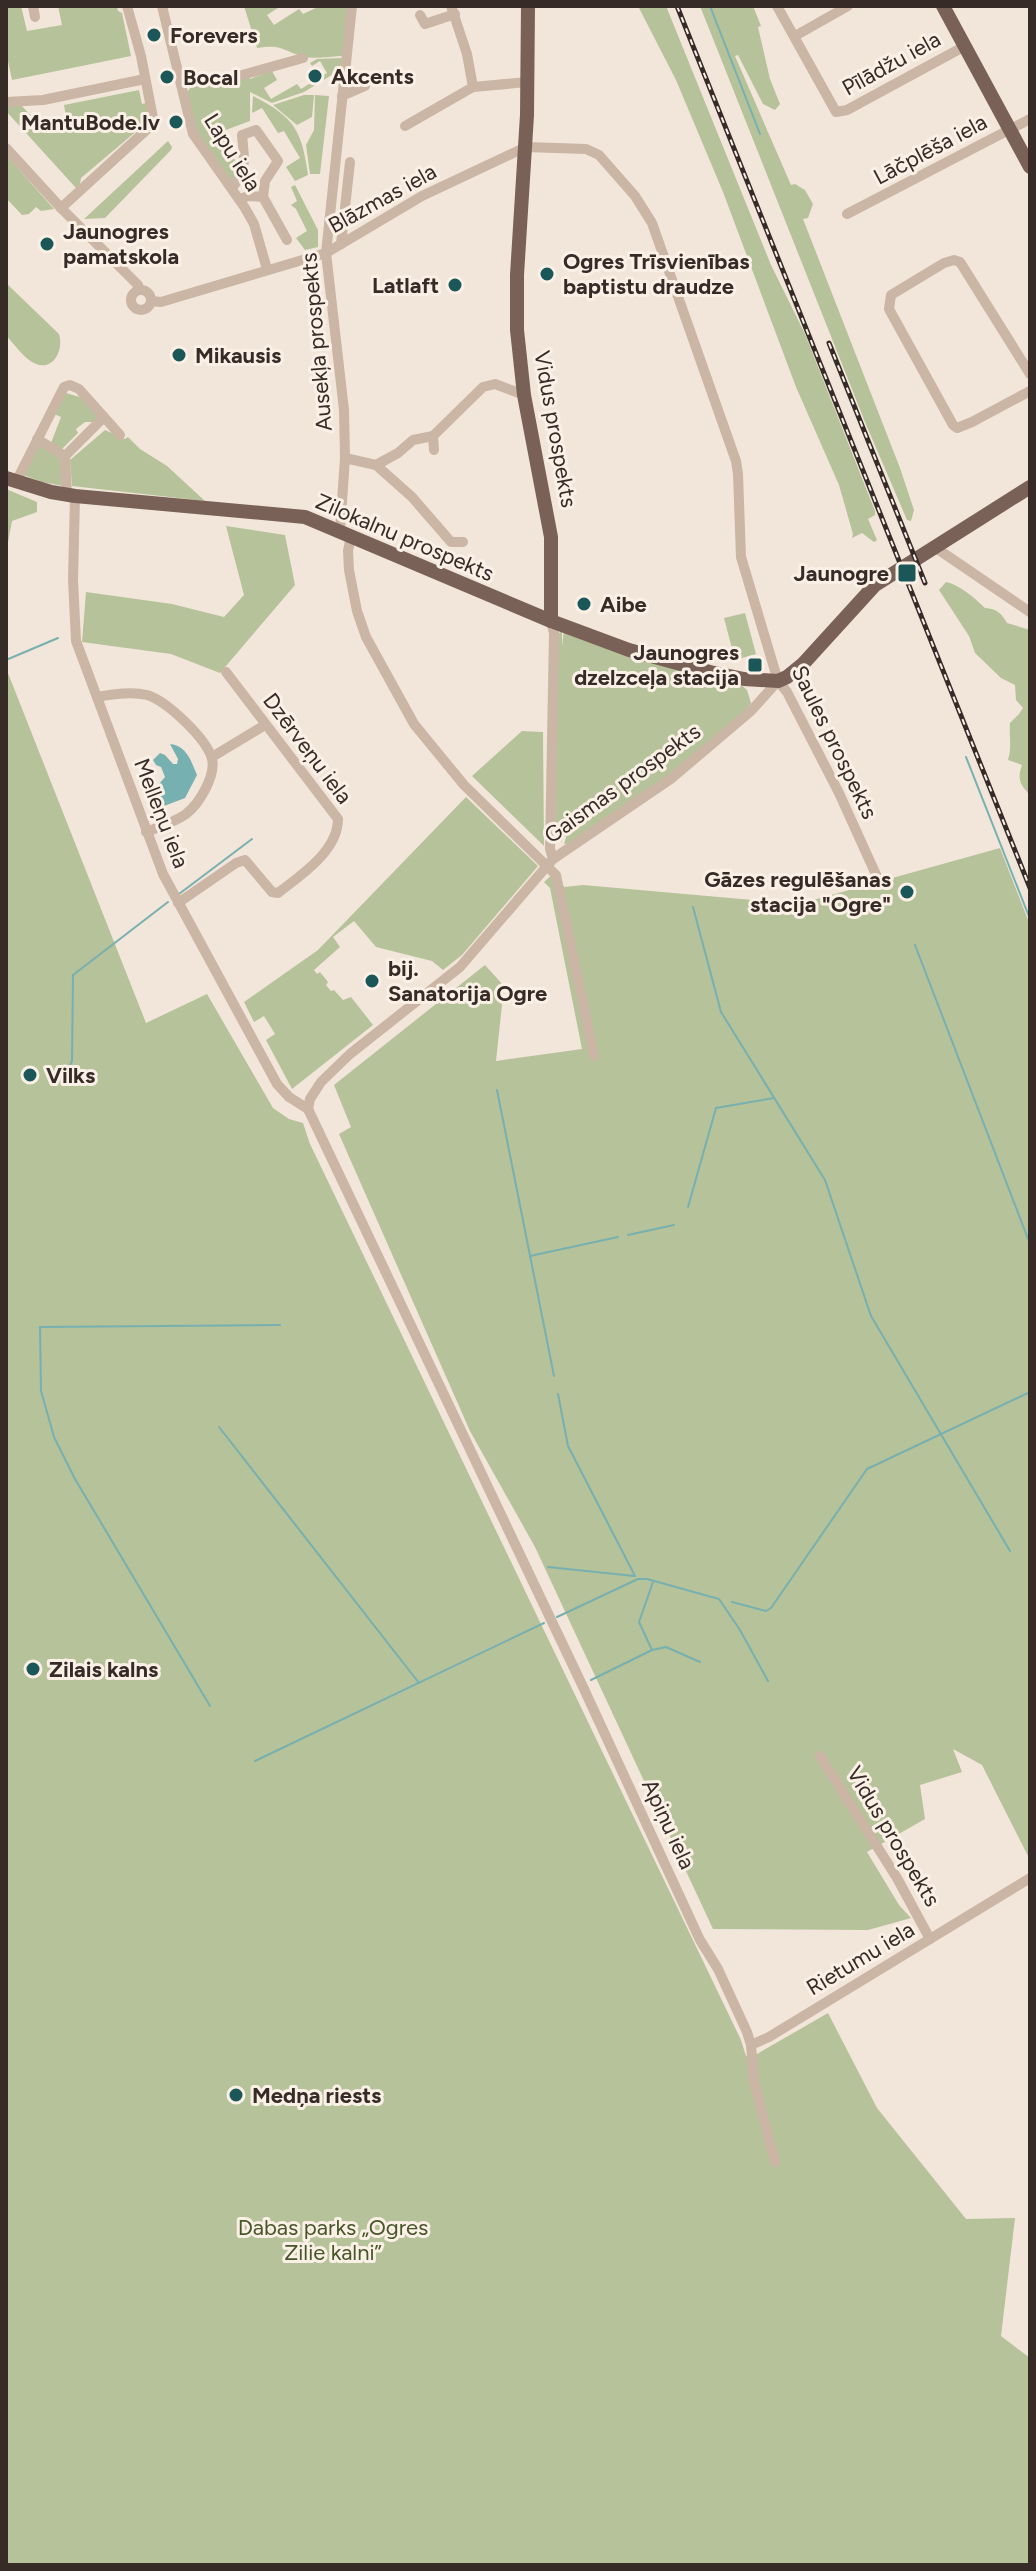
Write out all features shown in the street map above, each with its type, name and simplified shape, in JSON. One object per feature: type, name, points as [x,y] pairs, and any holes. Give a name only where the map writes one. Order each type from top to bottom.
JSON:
[{"type":"main road","name":"Vidus prospekts","points":[[528,6],[526,147],[517,275],[517,330],[524,395],[551,537],[551,621]]},
{"type":"main road","points":[[943,6],[1030,167]]},
{"type":"main road","name":"Zilokalnu prospekts","points":[[12,480],[71,496],[291,514],[346,534],[551,621],[670,662],[742,678],[778,681]]},
{"type":"main road","name":"Gaismas prospekts","points":[[778,681],[803,664],[865,595],[889,575],[1030,487]]},
{"type":"street","points":[[61,208],[153,125],[127,6]]},
{"type":"street","name":"Lapu iela","points":[[162,6],[193,134],[254,224],[267,269]]},
{"type":"street","name":"Ausekļa prospekts","points":[[352,6],[326,253],[342,381],[346,534],[357,611],[366,637],[414,724],[480,802],[551,862]]},
{"type":"street","points":[[777,6],[795,36],[848,6]]},
{"type":"street","points":[[420,15],[425,24],[453,10],[467,54],[473,87]]},
{"type":"street","name":"Pīlādžu iela","points":[[795,36],[836,112],[847,110],[965,46]]},
{"type":"street","points":[[181,84],[235,77],[303,58]]},
{"type":"street","points":[[6,102],[43,100],[145,79]]},
{"type":"street","points":[[405,126],[473,87],[528,82]]},
{"type":"street","points":[[342,96],[365,86]]},
{"type":"street","name":"Lāčplēša iela","points":[[847,214],[1030,119]]},
{"type":"street","points":[[232,188],[243,175],[242,135],[256,130],[278,161],[265,181],[263,197],[287,240]]},
{"type":"street","name":"Blāzmas iela","points":[[140,290],[132,297],[134,311],[326,253],[422,196],[526,147]]},
{"type":"street","name":"Saules prospekts","points":[[526,147],[586,149],[599,155],[635,196],[652,223],[736,461],[741,557],[778,681],[787,692],[839,793],[878,879]]},
{"type":"street","points":[[6,148],[140,290],[156,302]]},
{"type":"street","points":[[341,244],[350,162]]},
{"type":"street","points":[[239,199],[263,197]]},
{"type":"street","points":[[1030,374],[960,262],[944,263],[891,295],[889,309],[947,418],[957,428],[1030,391]]},
{"type":"street","points":[[376,465],[413,440],[433,436],[483,387],[495,384],[524,395]]},
{"type":"street","points":[[12,480],[64,387],[70,385],[79,389],[120,435]]},
{"type":"street","points":[[37,439],[65,456],[104,417]]},
{"type":"street","points":[[433,436],[434,450]]},
{"type":"street","name":"Melleņu iela","points":[[65,456],[71,496],[74,634],[146,832],[178,903],[277,1084],[289,1097],[308,1109]]},
{"type":"street","points":[[345,458],[376,465],[412,497],[451,542],[463,542]]},
{"type":"street","points":[[936,548],[1030,612]]},
{"type":"street","name":"Vidus prospekts","points":[[551,621],[554,633],[551,862]]},
{"type":"street","name":"Dzērveņu iela","points":[[178,903],[245,860],[272,892],[278,893],[315,863],[338,830],[338,819],[226,672]]},
{"type":"street","name":"Gaismas prospekts","points":[[308,1109],[310,1099],[321,1082],[350,1054],[460,967],[551,862],[672,778],[751,711],[778,681]]},
{"type":"street","points":[[97,697],[140,694],[158,700],[191,727],[212,757],[209,782],[195,805],[175,820],[146,832]]},
{"type":"street","points":[[212,757],[265,725]]},
{"type":"street","points":[[551,862],[560,887],[594,1056]]},
{"type":"street","name":"Apiņu iela","points":[[308,1109],[700,1940],[718,1969],[751,2045],[754,2082],[775,2162]]},
{"type":"street","name":"Vidus prospekts","points":[[820,1756],[897,1878],[930,1939]]},
{"type":"street","name":"Rietumu iela","points":[[751,2045],[1030,1878]]},
{"type":"green space","points":[[6,6],[21,6],[27,31],[62,25],[58,6],[117,6],[122,13],[131,56],[12,80],[6,52]]},
{"type":"green space","points":[[244,6],[277,6],[267,15],[274,25],[299,9],[303,14],[320,6],[348,6],[343,56],[312,58],[277,47],[257,48]]},
{"type":"green space","points":[[638,6],[666,6],[771,265],[805,334],[875,511],[875,515],[868,519],[877,540],[874,542],[862,533],[852,538],[839,485],[796,387],[723,192],[676,80]]},
{"type":"green space","points":[[700,6],[753,6],[761,26],[758,27],[770,79],[780,104],[775,110],[763,104],[738,55],[735,56],[791,185],[805,190],[813,204],[808,218],[803,219],[900,468],[914,510],[911,521],[907,520],[865,422]]},
{"type":"green space","points":[[342,58],[340,70],[304,92],[272,103],[250,92],[250,121],[223,131],[240,173],[232,185],[196,131],[187,92],[191,87],[249,76],[250,79],[272,71],[277,80],[264,88],[271,99],[297,84],[301,89],[327,73],[320,61],[312,66],[310,63],[317,59]]},
{"type":"green space","points":[[139,90],[142,104],[146,103],[151,119],[145,129],[139,129],[81,178],[76,188],[6,111],[6,105],[19,103],[41,126],[66,117],[64,105]]},
{"type":"green space","points":[[314,95],[312,117],[297,125],[273,105]]},
{"type":"green space","points":[[315,95],[329,96],[320,174],[310,174],[306,145],[314,130]]},
{"type":"green space","points":[[253,96],[278,111],[294,126],[303,147],[308,175],[295,181],[286,167],[300,158],[284,131],[278,133],[262,108],[252,113]]},
{"type":"green space","points":[[168,141],[171,150],[105,218],[84,219]]},
{"type":"green space","points":[[6,155],[54,209],[41,211],[36,207],[29,214],[22,215],[6,198]]},
{"type":"green space","points":[[295,185],[318,230],[318,247],[305,250],[296,238],[307,231],[291,205],[297,201],[291,187]]},
{"type":"green space","points":[[6,283],[59,334],[59,352],[53,362],[42,365],[32,362],[6,335]]},
{"type":"green space","points":[[66,393],[83,398],[99,418],[95,422],[85,422],[76,429],[78,433],[62,449],[51,443],[61,417],[54,414]]},
{"type":"green space","points":[[105,430],[125,439],[128,437],[140,449],[167,466],[205,501],[72,486],[70,460]]},
{"type":"green space","points":[[40,446],[60,456],[63,486],[21,474]]},
{"type":"green space","points":[[6,489],[37,502],[37,512],[12,521],[6,553]]},
{"type":"green space","points":[[226,526],[285,535],[295,585],[220,673],[171,654],[82,642],[86,592],[172,604],[224,617],[244,595]]},
{"type":"green space","points":[[946,582],[962,589],[985,608],[998,612],[1007,623],[1030,630],[1030,795],[1020,782],[1022,765],[1008,760],[1010,723],[1023,708],[1016,700],[1015,685],[1001,678],[975,653],[969,636],[939,590]]},
{"type":"green space","points":[[745,613],[756,654],[735,660],[724,618]]},
{"type":"green space","points":[[564,630],[738,683],[734,689],[740,684],[747,690],[751,703],[673,773],[570,843],[564,844],[568,831],[561,842],[555,836],[555,828],[558,634],[562,631],[562,646]]},
{"type":"green space","name":"Dabas parks „Ogres Zilie kalni”","points":[[6,668],[146,1023],[207,994],[273,1108],[289,1119],[303,1123],[310,1144],[746,2056],[757,2054],[828,2013],[877,2108],[966,2219],[1015,2218],[1001,2336],[1030,2358],[1030,2565],[6,2565]]},
{"type":"green space","points":[[522,731],[543,732],[544,846],[472,776]]},
{"type":"green space","points":[[466,797],[538,866],[462,955],[443,970],[432,961],[376,947],[354,921],[333,937],[340,947],[314,970],[317,974],[320,972],[328,982],[326,985],[343,1000],[351,997],[373,1025],[292,1089],[266,1040],[275,1034],[264,1016],[254,1022],[244,1002],[318,950]]},
{"type":"green space","points":[[1000,848],[1030,925],[1030,1860],[982,1765],[953,1749],[962,1772],[920,1785],[925,1819],[867,1852],[899,1905],[911,1918],[868,1930],[713,1929],[535,1547],[470,1431],[339,1134],[351,1127],[334,1085],[485,965],[504,986],[496,1061],[582,1049],[550,888],[544,882],[555,872],[564,887],[583,885],[799,904]]},
{"type":"water","points":[[170,744],[184,751],[197,775],[185,798],[164,806],[156,794],[165,777],[161,767],[153,760],[160,753],[177,764],[178,759]]},
{"type":"waterway","points":[[710,6],[760,134]]},
{"type":"waterway","points":[[6,660],[58,638]]},
{"type":"waterway","points":[[966,757],[1030,919]]},
{"type":"waterway","points":[[179,894],[252,839]]},
{"type":"waterway","points":[[62,1081],[72,1061],[73,975],[168,902]]},
{"type":"waterway","points":[[693,907],[721,1012],[825,1180],[871,1316],[1010,1551]]},
{"type":"waterway","points":[[915,945],[1030,1244]]},
{"type":"waterway","points":[[497,1090],[554,1376]]},
{"type":"waterway","points":[[688,1207],[716,1108],[774,1098]]},
{"type":"waterway","points":[[628,1235],[674,1225]]},
{"type":"waterway","points":[[530,1256],[618,1237]]},
{"type":"waterway","points":[[210,1706],[75,1479],[54,1437],[41,1391],[40,1327],[280,1325]]},
{"type":"waterway","points":[[732,1602],[766,1611],[771,1608],[867,1469],[1030,1392]]},
{"type":"waterway","points":[[558,1394],[568,1446],[635,1576]]},
{"type":"waterway","points":[[219,1427],[419,1683]]},
{"type":"waterway","points":[[548,1567],[634,1576]]},
{"type":"waterway","points":[[557,1617],[638,1579],[719,1599],[768,1681]]},
{"type":"waterway","points":[[652,1650],[639,1622],[653,1582]]},
{"type":"waterway","points":[[255,1761],[544,1623]]},
{"type":"waterway","points":[[591,1680],[652,1650],[666,1647],[700,1662]]},
{"type":"railway","points":[[677,6],[1030,888]]},
{"type":"railway","points":[[829,343],[925,583]]},
{"type":"place","name":"Forevers","points":[[154,35]]},
{"type":"place","name":"Akcents","points":[[315,76]]},
{"type":"place","name":"Bocal","points":[[167,77]]},
{"type":"place","name":"MantuBode.lv","points":[[176,122]]},
{"type":"place","name":"Jaunogres pamatskola","points":[[47,244]]},
{"type":"place","name":"Ogres Trīsvienības baptistu draudze","points":[[547,274]]},
{"type":"place","name":"Latlaft","points":[[455,285]]},
{"type":"place","name":"Mikausis","points":[[179,355]]},
{"type":"place","name":"Jaunogre","points":[[907,573]]},
{"type":"place","name":"Aibe","points":[[584,604]]},
{"type":"place","name":"Jaunogres dzelzceļa stacija","points":[[755,665]]},
{"type":"place","name":"Gāzes regulēšanas stacija \"Ogre\"","points":[[907,892]]},
{"type":"place","name":"bij. Sanatorija Ogre","points":[[372,981]]},
{"type":"place","name":"Vilks","points":[[30,1075]]},
{"type":"place","name":"Zilais kalns","points":[[33,1669]]},
{"type":"place","name":"Medņa riests","points":[[236,2095]]}]
